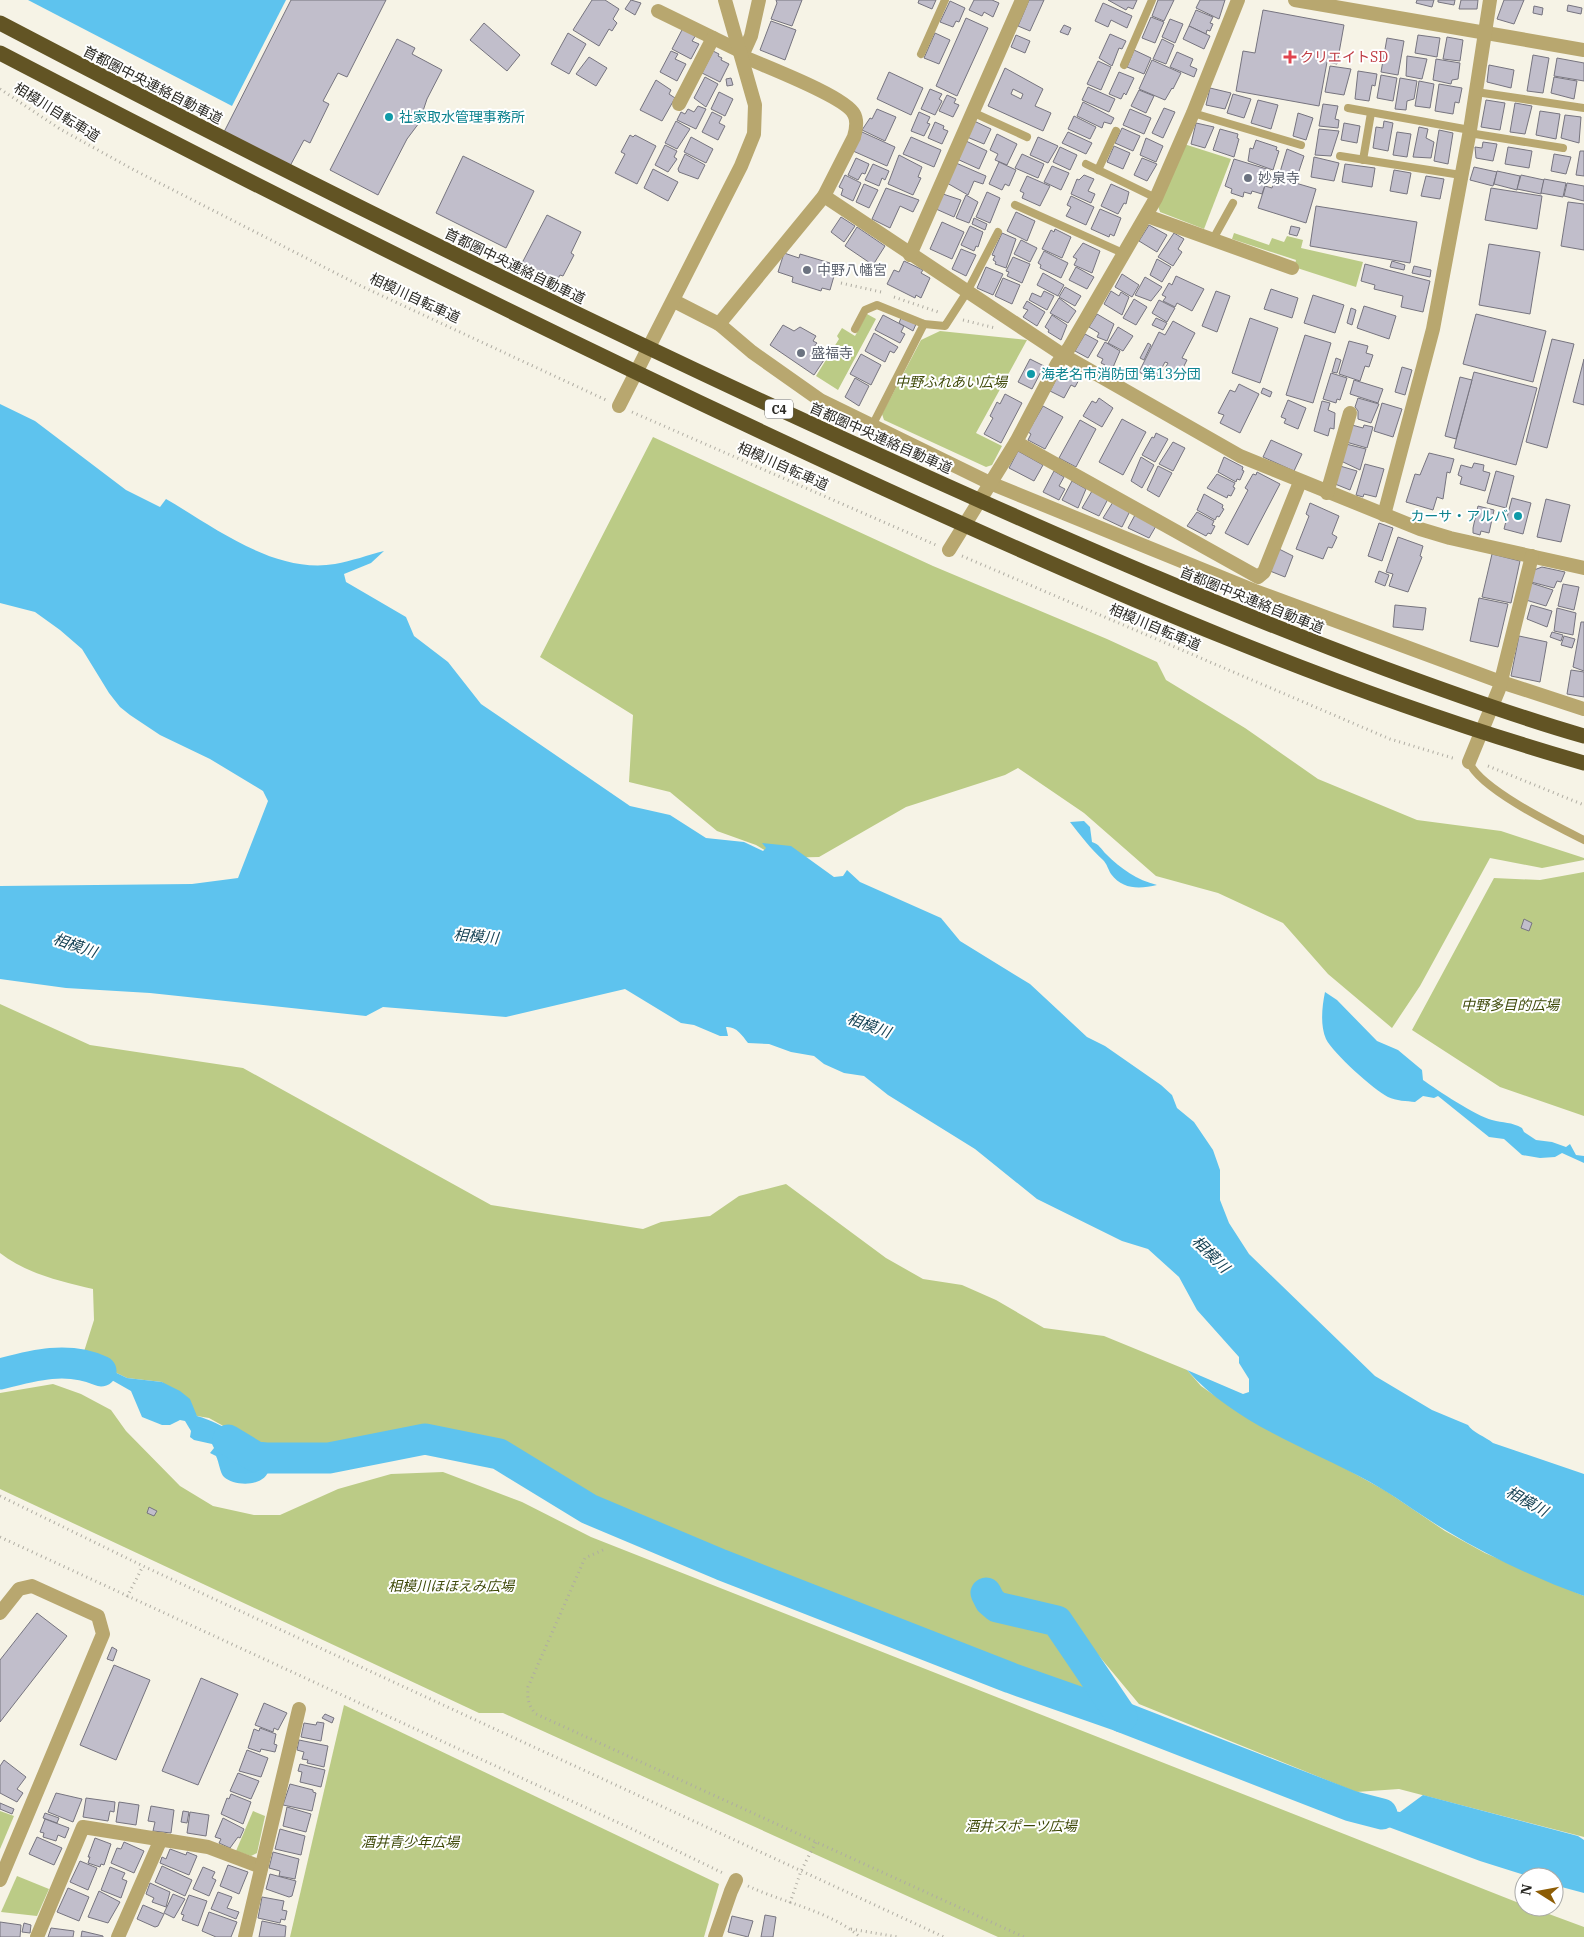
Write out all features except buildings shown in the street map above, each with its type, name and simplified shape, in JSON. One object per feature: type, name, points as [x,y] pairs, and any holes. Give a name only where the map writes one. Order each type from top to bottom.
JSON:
[{"type":"highway","name":"首都圏中央連絡自動車道","points":[[0,23],[355,205],[599,325],[814,426],[1044,530],[1176,588],[1316,643],[1447,691],[1584,736]]},
{"type":"highway","name":"C4","points":[[0,53],[360,238],[800,450],[1023,552],[1310,671],[1438,716],[1584,763]]},
{"type":"street","points":[[618,406],[674,301],[742,166],[754,134],[755,105],[725,0]]},
{"type":"street","points":[[741,54],[751,36],[759,0]]},
{"type":"street","points":[[910,255],[1022,0]]},
{"type":"street","points":[[949,550],[1016,442],[1063,355],[1147,216],[1194,113],[1238,0]]},
{"type":"street","points":[[1295,0],[1584,50]]},
{"type":"street","points":[[1384,515],[1433,329],[1470,132],[1490,0]]},
{"type":"street","points":[[658,11],[714,38],[741,54],[848,105],[855,115],[856,127],[854,137],[824,196],[719,324]]},
{"type":"street","points":[[679,104],[714,38]]},
{"type":"street","points":[[824,196],[1063,355],[1240,456],[1327,493],[1450,538],[1584,568]]},
{"type":"street","points":[[1147,216],[1292,268]]},
{"type":"street","points":[[674,301],[719,324],[752,352],[820,400],[990,482],[1255,591],[1501,682],[1584,709]]},
{"type":"street","points":[[1327,493],[1350,414]]},
{"type":"street","points":[[1016,442],[1258,577],[1264,572],[1300,482]]},
{"type":"street","points":[[1469,762],[1501,682],[1532,556]]},
{"type":"street","points":[[0,1613],[19,1589],[32,1586],[98,1616],[103,1634],[0,1880]]},
{"type":"street","points":[[245,1937],[299,1709]]},
{"type":"street","points":[[37,1937],[83,1827],[208,1847],[261,1867]]},
{"type":"street","points":[[118,1937],[161,1839]]},
{"type":"street","points":[[716,1937],[730,1891],[736,1880]]},
{"type":"lane","points":[[921,54],[945,0]]},
{"type":"lane","points":[[1124,65],[1152,0]]},
{"type":"lane","points":[[1476,92],[1584,108]]},
{"type":"lane","points":[[1348,108],[1563,148]]},
{"type":"lane","points":[[972,112],[1028,137]]},
{"type":"lane","points":[[1194,113],[1301,145]]},
{"type":"lane","points":[[1363,160],[1371,113]]},
{"type":"lane","points":[[1098,170],[1116,131]]},
{"type":"lane","points":[[1340,156],[1461,175]]},
{"type":"lane","points":[[1086,164],[1156,198]]},
{"type":"lane","points":[[1212,240],[1232,203]]},
{"type":"lane","points":[[1016,205],[1125,254]]},
{"type":"lane","points":[[855,329],[866,310],[877,305],[924,324],[945,326],[967,292],[998,232]]},
{"type":"lane","points":[[873,424],[924,324]]},
{"type":"lane","points":[[1469,762],[1473,772],[1488,786],[1584,840]]},
{"type":"path","name":"相模川自転車道","points":[[0,90],[60,129],[143,174],[361,286],[618,406],[1390,739],[1494,768],[1584,805]]},
{"type":"path","points":[[841,283],[883,293]]},
{"type":"path","points":[[892,296],[987,328]]},
{"type":"path","points":[[0,1496],[143,1566],[944,1937]]},
{"type":"path","points":[[0,1537],[632,1829],[736,1880],[851,1929],[898,1937]]},
{"type":"path","points":[[603,1550],[586,1558],[528,1687],[527,1698],[536,1714],[1024,1937]]},
{"type":"path","points":[[127,1597],[143,1566]]},
{"type":"path","points":[[790,1903],[801,1871],[816,1842]]},
{"type":"path","points":[[851,1929],[860,1937]]},
{"type":"green space","points":[[1184,144],[1231,159],[1204,229],[1160,212],[1158,206]]},
{"type":"green space","points":[[1234,233],[1269,245],[1272,238],[1284,242],[1287,236],[1303,240],[1301,248],[1363,262],[1356,287],[1294,267],[1296,260],[1232,239]]},
{"type":"green space","points":[[867,314],[876,319],[838,390],[816,376],[839,339],[837,336],[842,328],[855,336]]},
{"type":"green space","name":"中野ふれあい広場","points":[[940,331],[1027,340],[976,433],[1002,446],[992,465],[986,467],[884,420],[882,414],[921,340]]},
{"type":"green space","points":[[653,437],[933,566],[1157,662],[1166,680],[1245,728],[1318,779],[1417,820],[1501,831],[1584,858],[1584,860],[1542,868],[1490,858],[1420,986],[1392,1028],[1328,974],[1283,923],[1218,893],[1156,876],[1084,813],[1018,768],[1005,775],[906,807],[819,857],[778,858],[756,845],[717,831],[670,792],[629,782],[633,715],[540,657]]},
{"type":"green space","name":"中野多目的広場","points":[[1584,872],[1584,1116],[1500,1087],[1412,1030],[1494,878],[1540,880]]},
{"type":"green space","points":[[0,1004],[90,1045],[243,1068],[491,1205],[643,1229],[661,1222],[710,1216],[739,1196],[786,1184],[886,1258],[923,1279],[962,1285],[996,1300],[1044,1328],[1104,1336],[1187,1370],[1201,1386],[1218,1398],[1386,1491],[1445,1531],[1485,1553],[1584,1596],[1584,1837],[1399,1789],[1356,1792],[1139,1704],[1065,1615],[1003,1604],[986,1593],[978,1599],[1024,1623],[1044,1623],[1055,1628],[1104,1699],[1096,1701],[1082,1699],[605,1512],[569,1497],[542,1477],[510,1462],[434,1450],[410,1451],[339,1465],[328,1448],[301,1443],[263,1454],[245,1438],[209,1418],[197,1416],[162,1382],[127,1378],[98,1364],[81,1361],[94,1320],[93,1289],[57,1280],[32,1271],[0,1253]]},
{"type":"green space","name":"酒井スポーツ広場","points":[[53,1384],[81,1394],[111,1410],[126,1431],[180,1486],[213,1506],[254,1515],[280,1515],[338,1489],[391,1474],[443,1472],[522,1502],[591,1537],[1514,1901],[1514,1917],[1557,1917],[1584,1927],[1584,1937],[998,1937],[503,1713],[479,1713],[0,1489],[0,1393]]},
{"type":"green space","name":"酒井青少年広場","points":[[344,1705],[719,1884],[704,1937],[290,1937]]},
{"type":"green space","points":[[0,1811],[14,1816],[0,1849]]},
{"type":"green space","points":[[253,1811],[265,1816],[257,1853],[251,1856],[236,1851]]},
{"type":"green space","points":[[17,1876],[49,1889],[37,1916],[1,1912]]},
{"type":"water","points":[[28,0],[286,0],[232,106]]},
{"type":"water","name":"相模川","points":[[0,404],[35,421],[126,490],[160,507],[166,499],[225,535],[268,555],[290,562],[312,565],[341,563],[384,551],[371,563],[344,574],[346,582],[406,617],[414,636],[448,662],[481,704],[630,806],[670,815],[706,838],[744,842],[763,851],[766,848],[762,843],[791,846],[834,877],[843,876],[847,870],[860,882],[941,918],[960,941],[1030,984],[1087,1037],[1105,1046],[1161,1085],[1172,1095],[1177,1108],[1194,1122],[1213,1150],[1220,1170],[1220,1200],[1229,1223],[1249,1254],[1375,1376],[1432,1410],[1468,1425],[1493,1443],[1584,1474],[1584,1596],[1531,1575],[1480,1550],[1370,1482],[1273,1434],[1227,1406],[1187,1370],[1243,1394],[1249,1392],[1249,1379],[1239,1363],[1239,1357],[1197,1310],[1179,1277],[1148,1249],[1122,1241],[1037,1199],[975,1149],[888,1095],[864,1076],[844,1073],[824,1064],[814,1056],[791,1052],[769,1044],[748,1043],[739,1032],[730,1027],[726,1027],[728,1036],[720,1036],[694,1025],[681,1023],[625,989],[506,1017],[383,1007],[366,1016],[150,993],[66,988],[0,979],[0,886],[192,884],[238,878],[268,801],[263,791],[210,759],[160,735],[120,707],[109,693],[82,649],[60,630],[35,612],[0,603]]},
{"type":"water","points":[[1084,821],[1090,827],[1092,842],[1098,845],[1123,869],[1136,877],[1157,885],[1132,887],[1126,886],[1116,879],[1070,822]]},
{"type":"water","points":[[1325,992],[1337,1000],[1377,1041],[1398,1050],[1422,1070],[1423,1080],[1437,1090],[1485,1118],[1522,1128],[1524,1132],[1536,1140],[1552,1142],[1566,1147],[1570,1144],[1576,1155],[1584,1156],[1584,1163],[1562,1153],[1555,1157],[1540,1158],[1522,1155],[1504,1139],[1489,1137],[1438,1096],[1434,1098],[1423,1096],[1415,1102],[1401,1101],[1388,1097],[1345,1062],[1326,1039],[1322,1016]]},
{"type":"water","points":[[67,1359],[98,1364],[127,1378],[162,1382],[180,1391],[190,1399],[197,1416],[228,1429],[261,1452],[267,1460],[269,1468],[267,1474],[257,1482],[243,1484],[229,1480],[224,1477],[216,1456],[210,1453],[214,1448],[212,1444],[194,1440],[190,1437],[191,1431],[185,1421],[180,1420],[170,1425],[162,1425],[142,1417],[131,1391],[87,1366],[69,1369],[59,1366],[60,1361]]},
{"type":"water","points":[[1423,1795],[1578,1836],[1584,1840],[1584,1893],[1564,1888],[1564,1867],[1514,1867],[1514,1872],[1340,1809],[1343,1800],[1350,1797],[1380,1809],[1400,1812]]},
{"type":"waterway","points":[[0,1374],[38,1365],[64,1363],[89,1366],[101,1371]]},
{"type":"waterway","points":[[228,1440],[256,1457],[266,1458],[329,1458],[425,1439],[499,1454],[589,1509],[722,1565],[1011,1678],[1122,1717],[1351,1806],[1382,1814]]},
{"type":"waterway","points":[[986,1593],[990,1601],[997,1607],[1057,1621],[1122,1717]]},
{"type":"place","name":"クリエイトSD","points":[[1290,57]]},
{"type":"place","name":"社家取水管理事務所","points":[[389,117]]},
{"type":"place","name":"妙泉寺","points":[[1248,178]]},
{"type":"place","name":"中野八幡宮","points":[[807,270]]},
{"type":"place","name":"盛福寺","points":[[801,353]]},
{"type":"place","name":"海老名市消防団 第13分団","points":[[1031,374]]},
{"type":"place","name":"カーサ・アルバ","points":[[1518,516]]},
{"type":"park label","name":"相模川ほほえみ広場","points":[[451,1586]]}]
